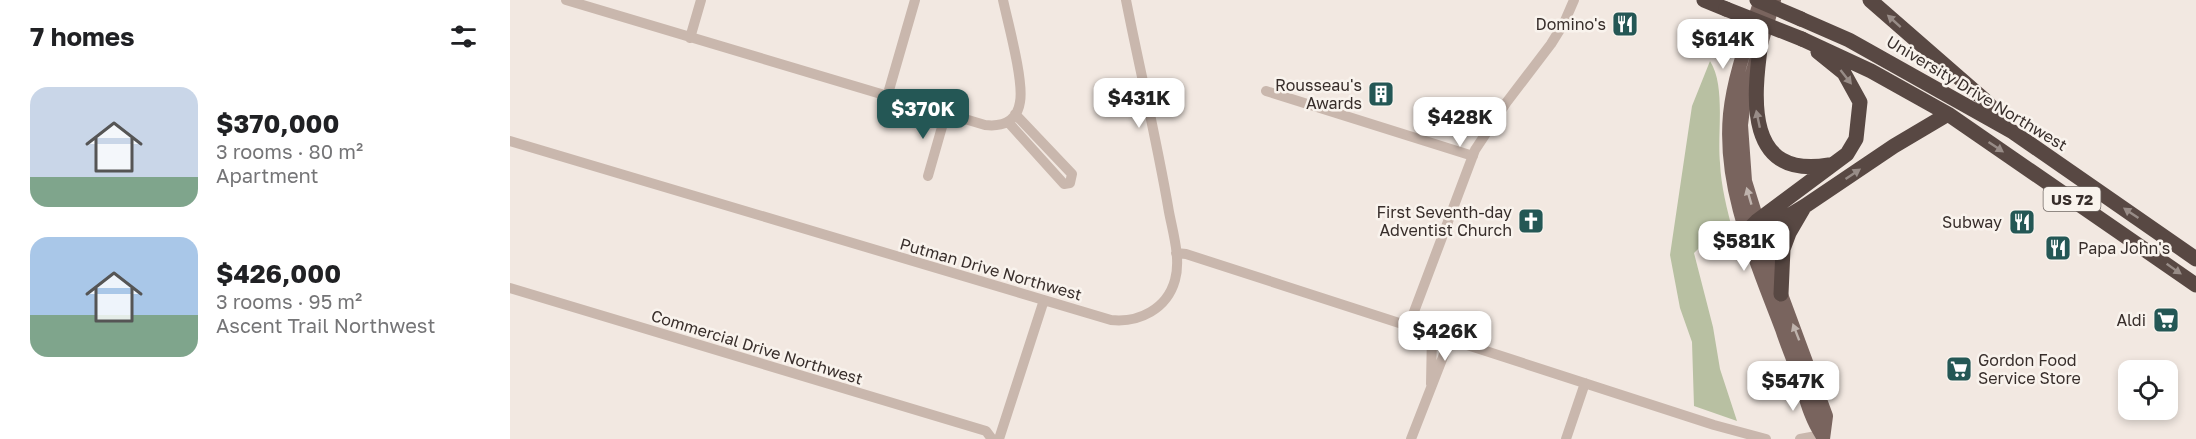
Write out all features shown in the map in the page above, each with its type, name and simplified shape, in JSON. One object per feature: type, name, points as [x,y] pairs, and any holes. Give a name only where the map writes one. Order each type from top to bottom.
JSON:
[{"type":"highway","name":"University Drive Northwest","points":[[1704,0],[1802,39],[1871,71],[1948,114],[2196,285]]},
{"type":"highway","name":"University Drive Northwest","points":[[1759,0],[1849,40],[2013,132],[2196,259]]},
{"type":"highway","points":[[1870,0],[1988,103],[2013,132]]},
{"type":"highway","points":[[1754,229],[1847,154],[1856,139],[1860,102],[1854,87],[1844,73],[1802,39]]},
{"type":"highway","points":[[1761,42],[1755,83],[1755,107],[1758,126],[1765,141],[1776,154],[1791,165],[1811,168],[1832,164]]},
{"type":"highway","points":[[1754,229],[1805,206],[1894,146],[1948,114]]},
{"type":"highway","points":[[1781,294],[1783,249],[1789,233],[1805,206]]},
{"type":"main road","points":[[1759,0],[1737,79],[1730,113],[1728,148],[1734,187],[1781,294],[1826,416],[1823,437]]},
{"type":"main road","points":[[1774,0],[1744,101],[1741,125],[1745,181],[1754,229],[1811,418],[1823,437]]},
{"type":"street","points":[[566,0],[887,97],[999,127],[1012,118],[1020,102],[1018,73],[1003,0]]},
{"type":"street","points":[[690,38],[701,0]]},
{"type":"street","points":[[887,97],[915,0]]},
{"type":"street","name":"Putman Drive Northwest","points":[[510,141],[1111,320],[1131,320],[1164,302],[1173,288],[1177,266],[1152,121],[1126,0]]},
{"type":"street","points":[[1409,325],[1473,156],[1485,132],[1551,44],[1574,0]]},
{"type":"street","points":[[1266,91],[1473,156]]},
{"type":"street","points":[[928,176],[946,113]]},
{"type":"street","points":[[1012,118],[1072,174],[1070,183],[1064,184],[1012,118]]},
{"type":"street","points":[[1176,253],[1186,254],[1409,325],[1714,425],[1766,439]]},
{"type":"street","name":"Commercial Drive Northwest","points":[[510,288],[986,431],[992,439]]},
{"type":"street","points":[[999,439],[1044,300]]},
{"type":"street","points":[[1431,390],[1432,333]]},
{"type":"street","points":[[1411,439],[1450,339]]},
{"type":"street","points":[[1566,439],[1585,383]]},
{"type":"street","points":[[1800,439],[1823,437]]},
{"type":"green space","points":[[1710,61],[1718,83],[1721,172],[1733,232],[1708,239],[1694,253],[1713,327],[1720,369],[1737,421],[1694,406],[1692,342],[1680,308],[1670,255],[1692,106]]},
{"type":"place","name":"Domino's","points":[[1625,24]]},
{"type":"place","name":"Rousseau's Awards","points":[[1381,94]]},
{"type":"place","name":"First Seventh-day Adventist Church","points":[[1531,221]]},
{"type":"place","name":"Subway","points":[[2022,222]]},
{"type":"place","name":"Papa John's","points":[[2058,248]]},
{"type":"place","name":"Aldi","points":[[2166,320]]},
{"type":"place","name":"Gordon Food Service Store","points":[[1959,369]]}]
